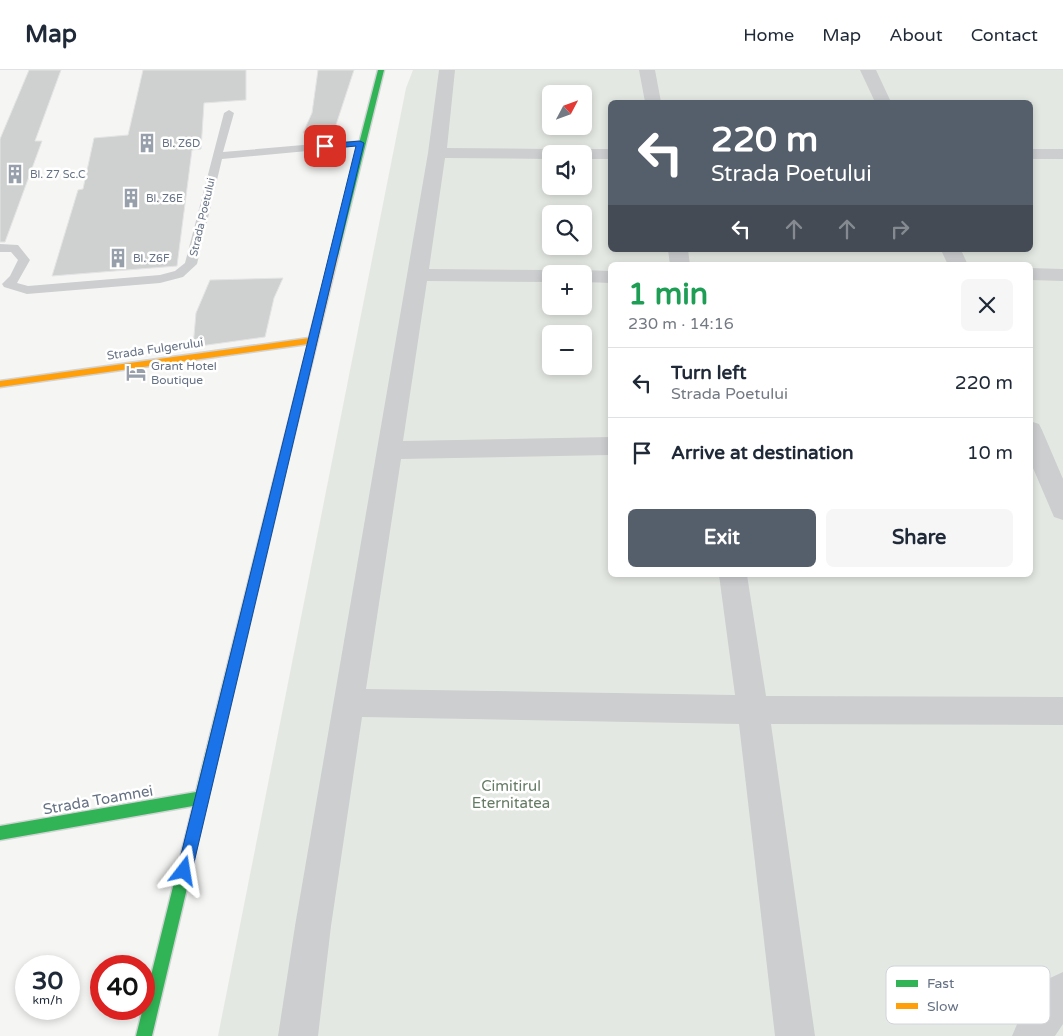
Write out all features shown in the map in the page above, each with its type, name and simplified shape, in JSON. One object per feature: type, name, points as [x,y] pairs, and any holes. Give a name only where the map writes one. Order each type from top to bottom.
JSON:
[{"type":"street","points":[[144,1036],[360,143],[381,70]]},
{"type":"street","points":[[298,1036],[313,926],[437,153],[447,70]]},
{"type":"street","points":[[648,70],[653,100]]},
{"type":"street","points":[[868,70],[882,100]]},
{"type":"street","points":[[437,153],[542,154]]},
{"type":"street","points":[[592,154],[608,154]]},
{"type":"street","points":[[1033,154],[1063,154]]},
{"type":"street","points":[[1033,274],[1063,275]]},
{"type":"street","points":[[418,275],[542,276]]},
{"type":"street","points":[[592,276],[608,276]]},
{"type":"street","name":"Strada Fulgerului","points":[[0,384],[313,340]]},
{"type":"street","points":[[1033,443],[1063,510]]},
{"type":"street","points":[[389,450],[608,446]]},
{"type":"street","points":[[733,577],[753,710],[795,1036]]},
{"type":"street","points":[[349,703],[753,710],[1063,711]]},
{"type":"street","name":"Strada Toamnei","points":[[0,833],[202,798]]},
{"type":"lane","points":[[229,113],[217,156],[360,143]]},
{"type":"lane","name":"Strada Poetului","points":[[0,248],[14,248],[24,260],[15,278],[8,284],[27,290],[160,279],[179,274],[191,264],[217,156]]},
{"type":"green space","name":"Cimitirul Eternitatea","points":[[413,70],[1063,70],[1063,1036],[218,1036],[406,88]]},
{"type":"building","points":[[29,70],[61,70],[35,141],[42,141],[5,242],[0,242],[0,139]]},
{"type":"building","points":[[143,70],[246,70],[246,100],[204,103],[201,149],[192,150],[177,266],[52,276],[78,190],[83,189],[94,138],[128,135]]},
{"type":"building","points":[[318,70],[354,70],[333,134],[303,133],[312,113]]},
{"type":"building","points":[[283,278],[274,298],[265,337],[193,347],[196,313],[210,280]]},
{"type":"traffic: fast","points":[[334,256],[381,70]]},
{"type":"traffic: fast","points":[[144,1036],[278,483]]},
{"type":"traffic: fast","points":[[0,833],[202,798]]},
{"type":"traffic: slow","points":[[278,483],[334,256]]},
{"type":"traffic: slow","points":[[0,384],[313,340]]},
{"type":"place","name":"Bl. Z6D","points":[[147,143]]},
{"type":"place","name":"Bl. Z7 Sc.C","points":[[15,174]]},
{"type":"place","name":"Bl. Z6E","points":[[131,198]]},
{"type":"place","name":"Bl. Z6F","points":[[118,258]]},
{"type":"place","name":"Grant Hotel Boutique","points":[[136,373]]},
{"type":"route","points":[[184,871],[360,143],[325,146]]}]
